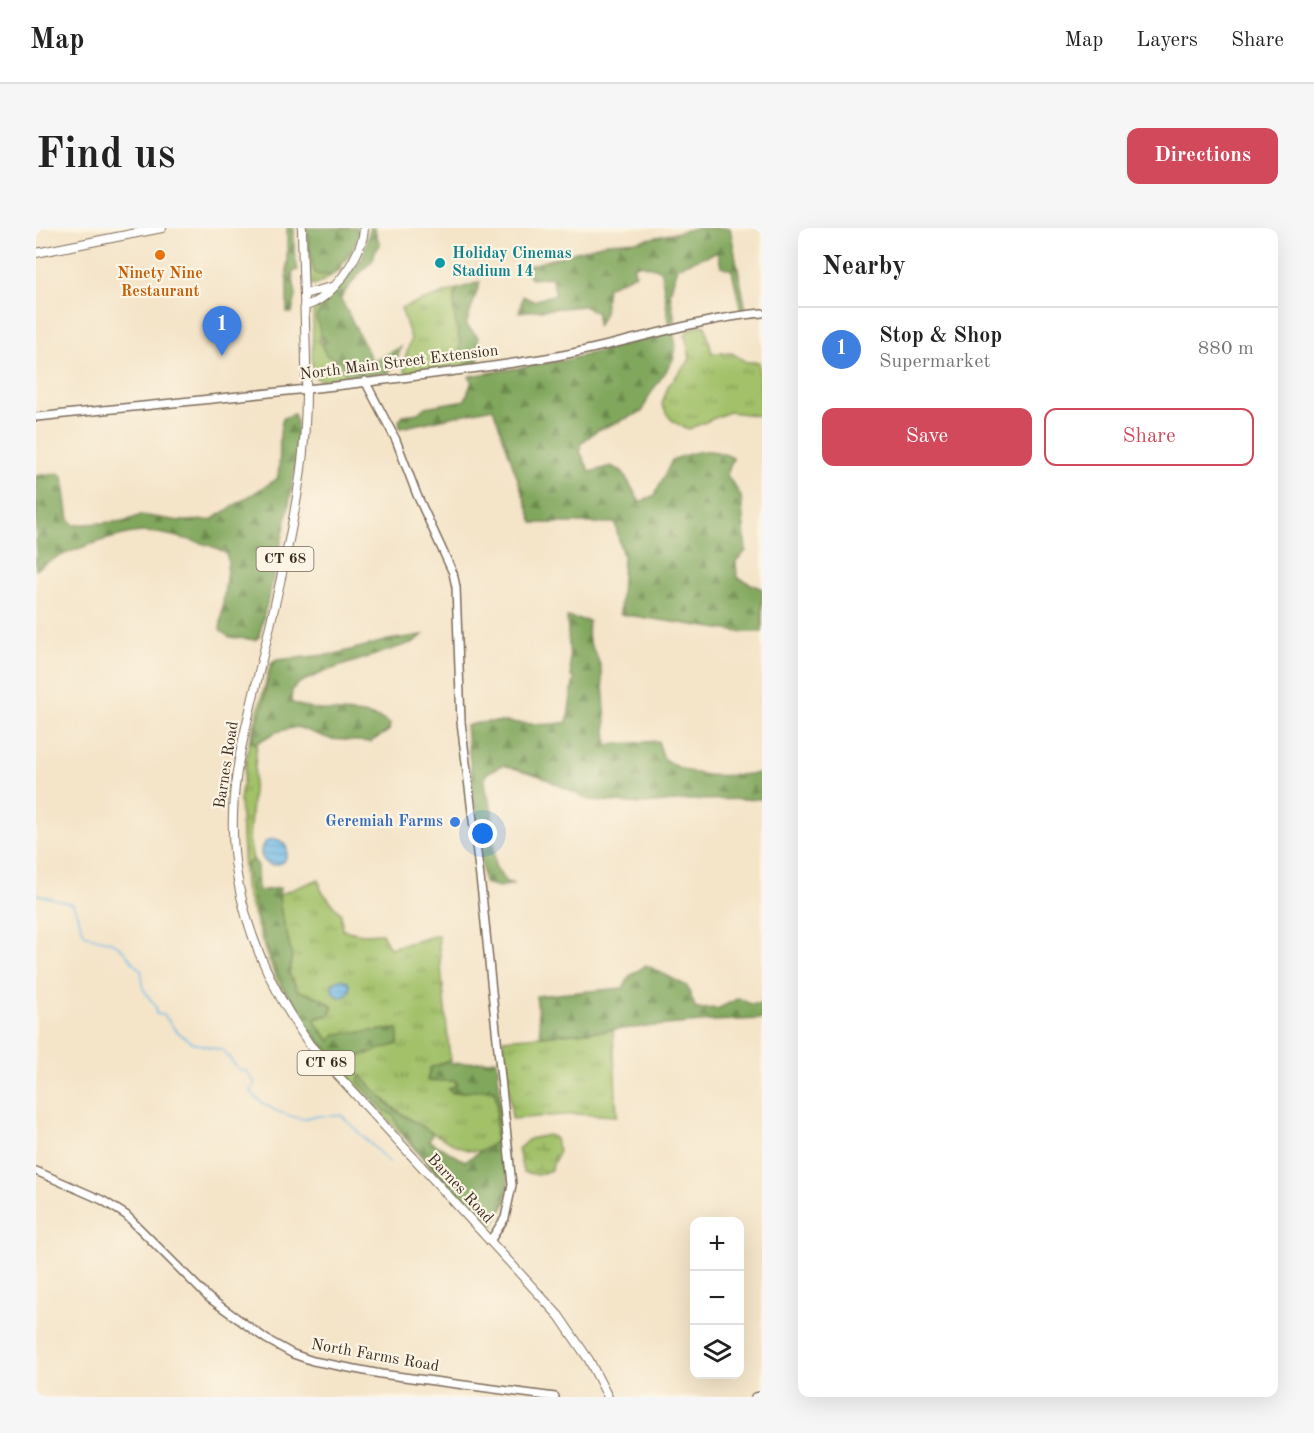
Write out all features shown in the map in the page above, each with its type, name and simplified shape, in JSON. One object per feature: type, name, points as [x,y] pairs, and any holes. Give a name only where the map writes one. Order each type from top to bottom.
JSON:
[{"type":"main road","points":[[36,253],[162,228]]},
{"type":"main road","name":"Barnes Road","points":[[302,228],[304,439],[295,508],[235,782],[233,842],[243,905],[267,975],[310,1045],[490,1241],[576,1339],[608,1397]]},
{"type":"main road","points":[[304,306],[318,301],[353,264],[362,243],[364,228]]},
{"type":"main road","points":[[303,294],[331,286]]},
{"type":"street","name":"North Main Street Extension","points":[[36,417],[304,389],[558,357],[679,327],[762,313]]},
{"type":"street","name":"Barnes Road","points":[[365,381],[396,440],[417,495],[455,581],[461,722],[482,894],[512,1185],[504,1218],[490,1241]]},
{"type":"street","name":"North Farms Road","points":[[36,1171],[102,1200],[126,1215],[209,1298],[266,1339],[293,1354],[313,1361],[381,1374],[555,1397]]},
{"type":"street","points":[[755,1397],[762,1396]]},
{"type":"green space","points":[[287,228],[294,228],[294,252],[298,270],[292,272],[296,295],[292,313],[287,313]]},
{"type":"green space","points":[[306,228],[359,228],[350,254],[331,275],[318,275],[314,272]]},
{"type":"green space","points":[[370,228],[374,228],[380,245],[375,251],[373,260],[345,291],[341,299],[373,362],[401,347],[396,363],[388,373],[351,376],[344,372],[342,361],[326,355],[316,317],[335,289],[362,259]]},
{"type":"green space","points":[[696,228],[730,228],[746,311],[741,312],[732,270],[721,266],[717,252],[677,267],[670,293],[675,321],[669,322],[661,270],[641,264],[633,267],[636,274],[607,287],[604,313],[597,327],[597,313],[584,306],[519,312],[523,296],[533,301],[556,294],[551,277],[531,279],[525,267],[607,243],[639,241]]},
{"type":"green space","points":[[307,240],[308,251],[331,275],[340,267],[342,269],[316,285],[310,284],[308,280]]},
{"type":"green space","points":[[480,282],[466,325],[478,337],[478,361],[466,363],[459,348],[461,343],[454,316],[455,295],[457,289]]},
{"type":"green space","points":[[335,289],[324,304],[319,341],[333,360],[342,361],[344,372],[351,376],[319,380],[312,374],[313,310]]},
{"type":"green space","points":[[457,289],[455,316],[466,363],[478,361],[479,364],[406,373],[403,365],[411,339],[401,308]]},
{"type":"green space","points":[[705,325],[712,353],[732,353],[746,362],[759,362],[762,416],[729,412],[689,429],[675,423],[667,414],[662,404],[668,386],[690,359],[685,334],[692,328]]},
{"type":"green space","points":[[672,332],[676,350],[674,358],[642,412],[598,430],[581,443],[580,451],[590,472],[611,466],[622,471],[640,502],[655,495],[672,460],[702,451],[717,452],[733,458],[727,475],[741,496],[746,551],[736,561],[737,577],[762,589],[762,632],[740,632],[620,614],[623,557],[615,523],[533,523],[493,408],[400,428],[399,421],[403,415],[418,413],[425,407],[465,400],[472,381],[469,376],[566,360]]},
{"type":"green space","points":[[294,414],[297,433],[292,489],[259,637],[255,640],[229,637],[220,630],[228,561],[226,553],[209,546],[163,534],[134,533],[72,551],[36,570],[36,476],[58,473],[63,476],[69,520],[74,525],[126,521],[141,515],[180,521],[211,520],[277,479],[283,418]]},
{"type":"green space","points":[[567,617],[589,621],[589,641],[600,665],[607,745],[658,741],[664,759],[688,771],[712,775],[762,773],[762,799],[688,800],[642,804],[590,800],[540,776],[503,765],[487,773],[484,782],[492,811],[495,866],[506,882],[514,884],[499,887],[484,883],[466,726],[490,722],[554,724],[567,722],[574,678],[571,677]]},
{"type":"green space","points":[[423,635],[414,642],[326,671],[299,683],[292,690],[291,702],[303,707],[369,715],[390,724],[389,731],[370,742],[330,739],[297,727],[276,732],[257,743],[251,742],[263,705],[269,670],[276,660],[335,654],[388,640]]},
{"type":"green space","points":[[268,673],[263,705],[251,742],[257,743],[249,839],[253,859],[246,865],[258,921],[277,974],[305,1022],[322,1044],[343,1065],[343,1061],[365,1053],[398,1029],[351,1033],[330,1041],[316,1024],[315,1019],[328,1015],[329,1003],[297,990],[289,973],[291,956],[278,895],[319,879],[321,890],[341,914],[342,930],[363,934],[382,933],[390,948],[438,935],[450,1060],[430,1068],[427,1080],[456,1081],[453,1093],[494,1089],[497,1102],[496,1142],[479,1151],[471,1151],[455,1145],[396,1109],[361,1076],[373,1099],[395,1116],[481,1217],[504,1204],[508,1184],[506,1203],[493,1227],[484,1225],[308,1032],[278,983],[267,957],[245,888],[240,800],[249,743]]},
{"type":"green space","points":[[253,859],[257,864],[258,891],[280,888],[279,899],[291,953],[289,973],[297,990],[321,998],[333,1008],[328,1015],[315,1018],[316,1024],[330,1041],[336,1034],[398,1029],[398,1044],[344,1061],[347,1064],[343,1065],[305,1022],[278,974],[258,921],[246,865]]},
{"type":"green space","points":[[646,965],[687,986],[696,1009],[719,1008],[739,998],[750,1004],[762,1004],[762,1019],[712,1021],[541,1036],[536,996],[623,988],[630,976]]},
{"type":"green space","points":[[613,1030],[617,1116],[575,1114],[512,1119],[503,1039]]},
{"type":"green space","points":[[450,1060],[451,1064],[497,1060],[508,1184],[504,1204],[495,1220],[481,1217],[418,1150],[397,1124],[394,1116],[384,1110],[358,1081],[360,1075],[393,1109],[433,1133],[429,1141],[465,1161],[496,1142],[497,1101],[494,1089],[453,1093],[448,1089],[457,1084],[456,1081],[427,1081],[430,1068]]},
{"type":"green space","points":[[548,1135],[554,1137],[559,1150],[551,1170],[538,1175],[523,1172],[518,1149],[529,1139]]},
{"type":"water","points":[[274,839],[284,842],[287,852],[284,862],[274,865],[264,862],[261,852],[264,842]]},
{"type":"water","points":[[337,979],[345,979],[350,984],[348,995],[337,997],[332,992],[332,984]]},
{"type":"waterway","points":[[36,894],[73,904],[84,933],[113,943],[141,970],[144,990],[156,1007],[156,1014],[164,1015],[176,1031],[193,1043],[223,1050],[238,1069],[246,1071],[255,1083],[251,1091],[261,1102],[282,1113],[304,1119],[313,1116],[341,1115],[390,1163]]},
{"type":"place","name":"Ninety Nine Restaurant","points":[[160,255]]},
{"type":"place","name":"Holiday Cinemas Stadium 14","points":[[440,263]]},
{"type":"place","name":"Stop & Shop","points":[[222,356]]},
{"type":"place","name":"Geremiah Farms","points":[[455,822]]}]
